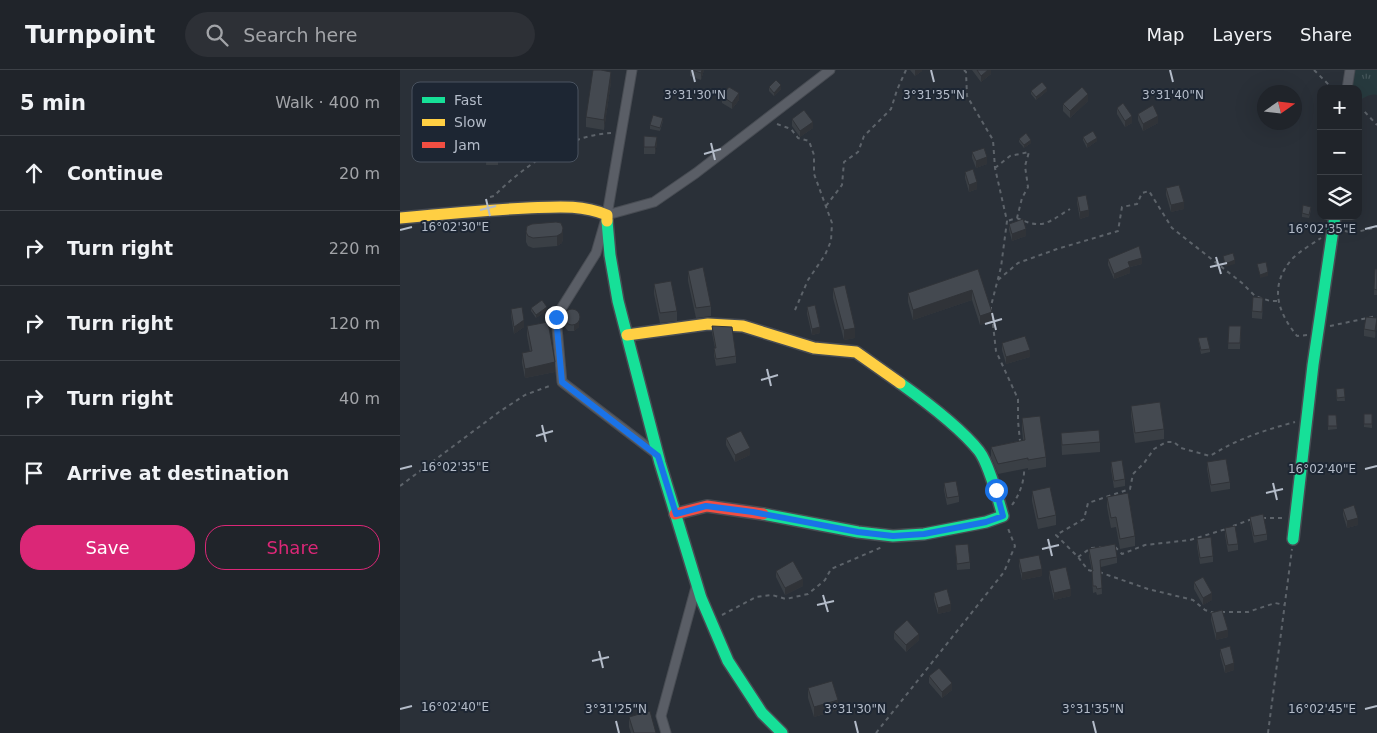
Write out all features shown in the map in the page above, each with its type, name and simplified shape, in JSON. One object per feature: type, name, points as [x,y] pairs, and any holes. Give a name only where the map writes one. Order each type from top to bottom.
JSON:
[{"type":"street","points":[[632,70],[607,215],[596,253],[556,317],[562,382],[658,456]]},
{"type":"street","points":[[400,218],[476,210],[570,207],[592,209],[607,215],[654,202],[696,173],[830,70]]},
{"type":"street","points":[[1348,85],[1350,70]]},
{"type":"street","points":[[607,215],[610,255],[618,301],[658,456],[697,584],[728,661],[762,713],[782,733]]},
{"type":"street","points":[[1294,539],[1318,329],[1334,220]]},
{"type":"street","points":[[627,335],[708,324],[744,326],[814,348],[856,352],[903,385],[951,423],[980,452],[996,490],[1003,516],[986,522],[924,534],[893,536],[858,532],[753,512],[706,506],[676,514]]},
{"type":"street","points":[[666,733],[660,716],[697,584]]},
{"type":"path","points":[[826,206],[842,185],[844,162],[858,152],[864,136],[891,109],[906,70]]},
{"type":"path","points":[[964,70],[966,72],[967,96],[993,140],[994,168],[1007,220],[998,280],[991,306],[992,323],[996,350],[1018,399],[1021,447]]},
{"type":"path","points":[[1314,70],[1329,85]]},
{"type":"path","points":[[1362,110],[1377,125]]},
{"type":"path","points":[[769,117],[778,125],[792,129],[798,138],[809,141],[814,155],[814,174],[832,223],[831,241],[825,255],[808,280],[795,310]]},
{"type":"path","points":[[578,140],[595,134],[621,132]]},
{"type":"path","points":[[994,168],[1010,156],[1029,152],[1025,166],[1028,187],[1022,198],[1017,218]]},
{"type":"path","points":[[488,198],[494,196],[513,176],[532,162]]},
{"type":"path","points":[[998,280],[1018,264],[1057,249],[1118,231],[1122,207],[1137,204],[1142,193],[1149,191],[1172,228],[1242,283],[1255,296],[1270,301],[1278,301]]},
{"type":"path","points":[[1007,220],[1017,218],[1039,226],[1070,209]]},
{"type":"path","points":[[1377,228],[1353,233],[1333,229],[1293,258],[1280,276],[1278,301],[1287,323],[1297,336],[1307,335],[1318,329],[1377,316]]},
{"type":"path","points":[[400,486],[499,412],[525,395],[562,382]]},
{"type":"path","points":[[1285,605],[1275,603],[1248,612],[1213,613],[1205,610],[1193,600],[1148,589],[1109,574],[1088,570],[1056,535],[1084,519],[1088,503],[1130,489],[1133,474],[1154,449],[1166,442],[1174,442],[1181,448],[1210,456],[1225,446],[1250,435],[1307,418]]},
{"type":"path","points":[[876,733],[1004,572],[1015,546],[1003,516],[1017,498],[1024,473],[1023,464]]},
{"type":"path","points":[[1078,557],[1091,548],[1116,547],[1122,554],[1145,545],[1190,540],[1254,518]]},
{"type":"path","points":[[1261,518],[1296,519]]},
{"type":"path","points":[[1268,733],[1294,539]]},
{"type":"path","points":[[711,621],[756,597],[772,595],[786,599],[808,594],[824,580],[831,569],[883,546]]},
{"type":"green space","points":[[1352,70],[1377,70],[1377,95],[1369,95],[1362,99],[1362,85],[1350,85]]},
{"type":"building","points":[[593,70],[611,72],[604,120],[586,117]]},
{"type":"building","points":[[977,70],[988,70],[981,76]]},
{"type":"building","points":[[776,80],[781,85],[774,93],[769,87]]},
{"type":"building","points":[[1042,82],[1047,88],[1036,97],[1031,91]]},
{"type":"building","points":[[729,87],[739,93],[732,103],[722,96]]},
{"type":"building","points":[[1082,87],[1088,94],[1070,111],[1063,104]]},
{"type":"building","points":[[1123,103],[1132,116],[1125,121],[1117,108]]},
{"type":"building","points":[[1153,105],[1158,116],[1143,124],[1138,114]]},
{"type":"building","points":[[804,110],[813,122],[800,131],[792,119]]},
{"type":"building","points":[[653,115],[663,118],[660,128],[650,125]]},
{"type":"building","points":[[1093,131],[1097,138],[1087,144],[1083,137]]},
{"type":"building","points":[[1026,133],[1031,140],[1024,145],[1019,139]]},
{"type":"building","points":[[644,136],[657,137],[655,147],[644,147]]},
{"type":"building","points":[[984,148],[987,157],[976,161],[972,152]]},
{"type":"building","points":[[973,169],[977,182],[969,185],[965,172]]},
{"type":"building","points":[[1179,185],[1184,202],[1171,205],[1166,188]]},
{"type":"building","points":[[1086,195],[1089,210],[1080,212],[1077,197]]},
{"type":"building","points":[[1303,205],[1311,207],[1309,215],[1302,213]]},
{"type":"building","points":[[1023,219],[1026,229],[1012,234],[1009,224]]},
{"type":"building","points":[[561,223],[563,228],[562,233],[557,236],[533,238],[528,236],[526,232],[527,226],[532,224]]},
{"type":"building","points":[[1139,246],[1142,258],[1128,262],[1130,267],[1114,274],[1108,259]]},
{"type":"building","points":[[1233,253],[1235,260],[1225,264],[1223,256]]},
{"type":"building","points":[[1266,262],[1268,272],[1260,275],[1257,264]]},
{"type":"building","points":[[703,267],[711,306],[696,308],[688,271]]},
{"type":"building","points":[[978,269],[992,312],[980,316],[972,290],[913,310],[908,293]]},
{"type":"building","points":[[1375,269],[1377,269],[1377,290],[1374,289]]},
{"type":"building","points":[[671,281],[677,311],[660,313],[654,284]]},
{"type":"building","points":[[845,285],[855,328],[844,330],[833,288]]},
{"type":"building","points":[[1253,297],[1263,298],[1262,312],[1252,311]]},
{"type":"building","points":[[542,300],[547,307],[536,315],[531,308]]},
{"type":"building","points":[[815,305],[820,327],[812,329],[807,307]]},
{"type":"building","points":[[522,307],[524,320],[514,327],[511,309]]},
{"type":"building","points":[[572,309],[580,317],[572,325],[564,317]]},
{"type":"building","points":[[1366,317],[1377,318],[1375,331],[1364,329]]},
{"type":"building","points":[[548,322],[555,362],[525,369],[522,353],[532,351],[527,326]]},
{"type":"building","points":[[712,326],[732,327],[736,356],[716,359]]},
{"type":"building","points":[[1229,326],[1241,326],[1240,343],[1228,343]]},
{"type":"building","points":[[1025,336],[1030,350],[1006,357],[1002,343]]},
{"type":"building","points":[[1207,337],[1210,349],[1201,350],[1198,338]]},
{"type":"building","points":[[1344,388],[1345,397],[1337,398],[1336,389]]},
{"type":"building","points":[[1160,402],[1164,429],[1135,433],[1131,406]]},
{"type":"building","points":[[1364,414],[1372,414],[1372,424],[1364,424]]},
{"type":"building","points":[[1328,415],[1336,415],[1337,426],[1328,426]]},
{"type":"building","points":[[1040,416],[1046,457],[1028,460],[1028,458],[998,464],[991,447],[1025,440],[1022,418]]},
{"type":"building","points":[[1099,430],[1100,442],[1062,445],[1061,433]]},
{"type":"building","points":[[741,431],[750,448],[735,455],[726,438]]},
{"type":"building","points":[[1226,459],[1230,482],[1211,485],[1207,462]]},
{"type":"building","points":[[1122,460],[1125,479],[1114,481],[1111,462]]},
{"type":"building","points":[[956,481],[959,496],[947,498],[944,483]]},
{"type":"building","points":[[1050,487],[1056,515],[1038,519],[1032,491]]},
{"type":"building","points":[[1128,493],[1135,536],[1120,539],[1116,517],[1111,518],[1107,497]]},
{"type":"building","points":[[1354,505],[1358,518],[1347,521],[1343,509]]},
{"type":"building","points":[[1263,514],[1267,534],[1254,536],[1250,517]]},
{"type":"building","points":[[1235,526],[1238,544],[1228,545],[1225,528]]},
{"type":"building","points":[[1211,537],[1213,556],[1200,558],[1197,539]]},
{"type":"building","points":[[968,544],[970,562],[957,564],[955,545]]},
{"type":"building","points":[[1115,544],[1117,557],[1100,560],[1102,588],[1097,589],[1096,586],[1093,586],[1093,571],[1089,549]]},
{"type":"building","points":[[1039,555],[1042,569],[1022,573],[1019,559]]},
{"type":"building","points":[[793,561],[803,579],[785,588],[776,571]]},
{"type":"building","points":[[1066,567],[1071,589],[1054,593],[1049,571]]},
{"type":"building","points":[[1203,577],[1212,593],[1203,598],[1194,582]]},
{"type":"building","points":[[947,589],[951,604],[938,608],[934,593]]},
{"type":"building","points":[[1222,610],[1228,630],[1216,633],[1211,613]]},
{"type":"building","points":[[907,620],[919,634],[906,645],[894,632]]},
{"type":"building","points":[[1230,646],[1234,663],[1225,666],[1220,649]]},
{"type":"building","points":[[939,668],[952,683],[942,692],[929,676]]},
{"type":"building","points":[[832,681],[838,700],[814,707],[808,688]]},
{"type":"building","points":[[650,711],[656,733],[634,733],[629,717]]},
{"type":"traffic: fast","points":[[1293,539],[1313,365],[1334,220]]},
{"type":"traffic: fast","points":[[607,221],[610,255],[618,301],[660,463],[701,598],[728,661],[762,713],[782,733]]},
{"type":"traffic: fast","points":[[763,514],[858,532],[893,536],[924,534],[986,522],[1003,516],[990,473],[979,451],[952,424],[900,383]]},
{"type":"traffic: slow","points":[[400,218],[495,210],[567,207],[587,209],[607,215],[607,221]]},
{"type":"traffic: slow","points":[[627,335],[708,324],[743,326],[814,348],[856,352],[900,383]]},
{"type":"traffic: jam","points":[[675,514],[707,506],[763,514]]},
{"type":"route","points":[[556,317],[562,382],[658,456],[676,514],[706,506],[753,512],[858,532],[893,536],[924,534],[986,522],[1003,516],[996,490]]}]
